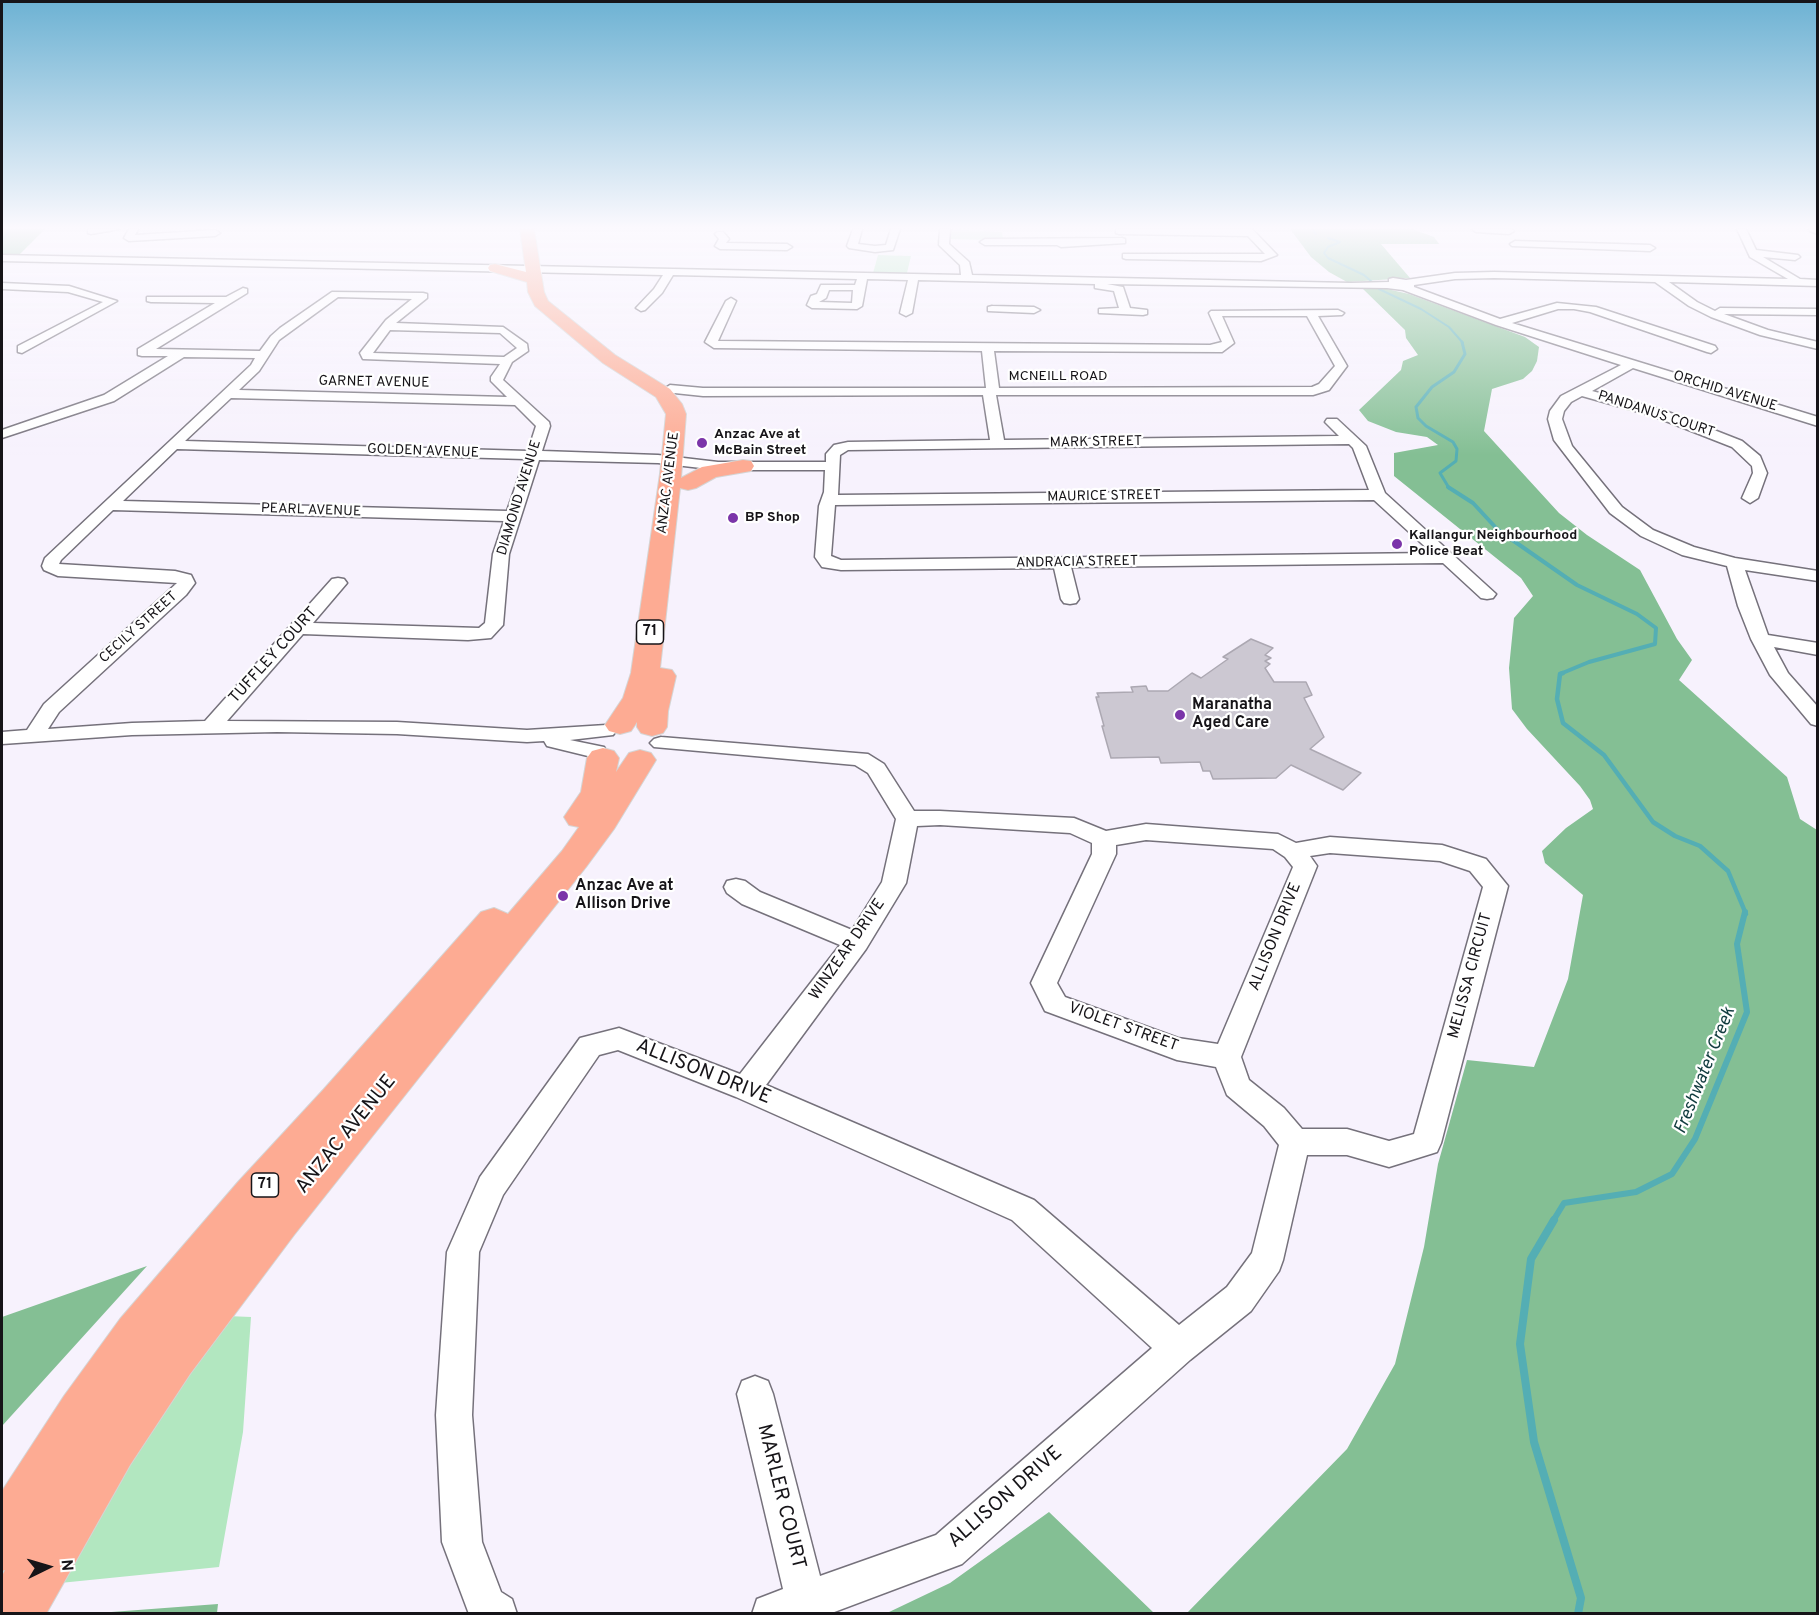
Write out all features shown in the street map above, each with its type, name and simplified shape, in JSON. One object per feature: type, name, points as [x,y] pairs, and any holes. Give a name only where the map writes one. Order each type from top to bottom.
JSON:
[{"type":"highway","name":"ANZAC AVENUE","points":[[2,1542],[83,1415],[138,1337],[247,1205],[339,1102],[579,821],[625,742],[652,711],[663,674],[683,470],[676,414],[668,399],[657,389],[609,359],[549,312],[543,304]]},
{"type":"highway","name":"ANZAC AVENUE","points":[[13,1614],[61,1528],[111,1446],[179,1347],[270,1229],[574,859],[602,821],[634,706],[643,684],[692,417],[676,394],[614,353],[566,313],[559,304]]},
{"type":"highway","points":[[683,470],[710,472],[743,466]]},
{"type":"street","points":[[22,349],[106,304]]},
{"type":"street","points":[[221,304],[142,351],[263,355]]},
{"type":"street","name":"CECILY STREET","points":[[34,735],[51,708],[186,583],[185,579],[175,576],[65,572],[50,566],[53,558],[255,368],[275,338],[321,304]]},
{"type":"street","name":"CECILY STREET","points":[[387,326],[407,304]]},
{"type":"street","points":[[641,308],[644,304]]},
{"type":"street","points":[[729,304],[711,342],[718,345],[1222,348],[1228,343],[1215,313],[1338,314]]},
{"type":"street","points":[[812,304],[810,309],[856,310],[857,304]]},
{"type":"street","points":[[906,313],[908,304]]},
{"type":"street","points":[[992,309],[1000,304]]},
{"type":"street","points":[[1019,304],[1034,310]]},
{"type":"street","points":[[1123,304],[1125,311]]},
{"type":"street","name":"ORCHID AVENUE","points":[[1453,304],[1500,323],[1818,422]]},
{"type":"street","points":[[1697,304],[1707,311],[1764,333],[1818,346]]},
{"type":"street","points":[[1500,323],[1557,306],[1574,306],[1602,312],[1711,349]]},
{"type":"street","points":[[1103,311],[1143,312]]},
{"type":"street","points":[[1707,311],[1818,312]]},
{"type":"street","points":[[890,313],[922,313]]},
{"type":"street","name":"MCNEILL ROAD","points":[[676,394],[703,392],[1298,392],[1320,389],[1328,384],[1341,366],[1311,314]]},
{"type":"street","points":[[387,326],[503,330],[523,347],[522,351],[506,361],[368,356],[366,353],[387,326]]},
{"type":"street","points":[[809,346],[812,330]]},
{"type":"street","points":[[910,346],[911,333]]},
{"type":"street","points":[[1012,333],[1015,348]]},
{"type":"street","points":[[1115,336],[1118,348]]},
{"type":"street","points":[[988,347],[993,390],[990,395],[998,444]]},
{"type":"street","points":[[2,434],[109,398],[182,353]]},
{"type":"street","name":"DIAMOND AVENUE","points":[[299,628],[484,634],[494,625],[501,554],[543,426],[497,381],[497,377],[507,365],[506,361]]},
{"type":"street","points":[[1632,364],[1566,399],[1557,411],[1557,428],[1566,448],[1616,510],[1636,526],[1688,550],[1735,563],[1818,576]]},
{"type":"street","name":"PANDANUS COURT","points":[[1579,391],[1672,418],[1737,444],[1755,459],[1761,473],[1750,498]]},
{"type":"street","name":"GARNET AVENUE","points":[[228,394],[520,401]]},
{"type":"street","points":[[1332,422],[1362,452],[1378,495],[1487,594]]},
{"type":"street","name":"MARK STREET","points":[[839,448],[858,445],[1352,440]]},
{"type":"street","name":"GOLDEN AVENUE","points":[[174,445],[533,456],[683,470]]},
{"type":"street","name":"ANDRACIA STREET","points":[[839,448],[833,454],[831,466],[832,492],[823,557],[828,563],[841,565],[1446,558]]},
{"type":"street","points":[[743,466],[831,466]]},
{"type":"street","name":"MAURICE STREET","points":[[830,500],[1378,495]]},
{"type":"street","name":"PEARL AVENUE","points":[[109,505],[512,516]]},
{"type":"street","points":[[1061,563],[1070,599]]},
{"type":"street","points":[[1735,563],[1747,606],[1760,639],[1780,675],[1818,720]]},
{"type":"street","name":"TUFFLEY COURT","points":[[210,728],[338,583]]},
{"type":"street","points":[[1760,639],[1818,649]]},
{"type":"street","points":[[2,738],[132,729],[398,728],[439,733],[625,742],[860,759],[876,769],[907,819],[940,818],[1074,826],[1104,839],[1146,832],[1278,842],[1293,851]]},
{"type":"street","name":"WINZEAR DRIVE","points":[[746,1089],[857,942],[894,883],[907,819]]},
{"type":"street","name":"VIOLET STREET","points":[[1104,839],[1104,855],[1044,983],[1055,1004],[1177,1049],[1227,1058]]},
{"type":"street","name":"MELISSA CIRCUIT","points":[[1293,851],[1330,845],[1442,853],[1478,865],[1496,886],[1426,1143],[1389,1154],[1347,1142],[1295,1142]]},
{"type":"street","name":"ALLISON DRIVE","points":[[1227,1058],[1305,866],[1293,851]]},
{"type":"street","points":[[736,887],[751,898],[857,942]]},
{"type":"street","name":"ALLISON DRIVE","points":[[497,1614],[486,1606],[462,1542],[454,1415],[463,1252],[491,1187],[590,1046],[619,1039],[746,1089],[1023,1210],[1178,1348]]},
{"type":"street","points":[[1227,1058],[1236,1087],[1274,1117],[1295,1142]]},
{"type":"street","name":"ALLISON DRIVE","points":[[772,1614],[806,1599],[948,1550],[1178,1348],[1239,1299],[1267,1260],[1295,1142]]},
{"type":"street","name":"MARLER COURT","points":[[754,1394],[806,1599]]},
{"type":"green space","points":[[1379,304],[1437,304],[1525,337],[1539,347],[1537,361],[1532,371],[1523,379],[1492,389],[1484,431],[1559,513],[1587,535],[1640,570],[1677,639],[1692,660],[1679,680],[1787,777],[1800,819],[1817,830],[1817,1613],[1187,1613],[1347,1449],[1395,1364],[1424,1247],[1438,1164],[1467,1060],[1534,1067],[1568,979],[1583,895],[1545,863],[1542,851],[1566,828],[1593,809],[1590,800],[1512,709],[1509,668],[1514,618],[1533,596],[1521,578],[1394,476],[1394,453],[1438,445],[1427,437],[1396,432],[1368,421],[1359,410],[1401,370],[1403,361],[1418,355],[1406,338],[1405,330]]},
{"type":"green space","points":[[147,1266],[2,1426],[2,1317]]},
{"type":"green space","points":[[227,1316],[251,1317],[243,1432],[219,1567],[60,1583],[151,1430]]},
{"type":"green space","points":[[1049,1512],[1154,1613],[887,1613],[950,1583]]},
{"type":"green space","points":[[218,1604],[217,1613],[98,1613]]},
{"type":"building","name":"Maranatha Aged Care","points":[[1251,639],[1273,648],[1265,655],[1271,658],[1265,661],[1270,664],[1265,668],[1274,682],[1306,682],[1312,695],[1304,698],[1324,737],[1310,749],[1361,773],[1343,790],[1291,765],[1276,778],[1213,779],[1210,771],[1203,771],[1200,762],[1161,763],[1159,757],[1111,758],[1102,726],[1104,726],[1096,697],[1099,697],[1097,693],[1133,692],[1131,687],[1146,686],[1148,691],[1168,691],[1192,673],[1201,678],[1228,659],[1223,657]]},
{"type":"waterway","name":"Freshwater Creek","points":[[1411,304],[1449,327],[1463,343]]},
{"type":"waterway","name":"Freshwater Creek","points":[[1449,487],[1440,473],[1456,461],[1457,449],[1453,442],[1426,426],[1418,418],[1416,407],[1432,387],[1454,372],[1465,354],[1462,342]]},
{"type":"waterway","name":"Freshwater Creek","points":[[1449,487],[1473,503],[1498,530],[1577,585],[1637,614],[1656,628],[1655,644],[1589,662],[1560,674]]},
{"type":"waterway","name":"Freshwater Creek","points":[[1560,674],[1557,699],[1563,723],[1604,755],[1653,822],[1675,836],[1700,846],[1728,871],[1746,914]]},
{"type":"waterway","name":"Freshwater Creek","points":[[1553,1221],[1564,1203],[1636,1192],[1672,1174],[1695,1139],[1747,1012],[1737,944],[1745,912]]},
{"type":"waterway","name":"Freshwater Creek","points":[[1554,1220],[1531,1259],[1520,1344],[1534,1442],[1581,1598],[1578,1614]]},
{"type":"place","name":"Anzac Ave at McBain Street","points":[[702,443]]},
{"type":"place","name":"BP Shop","points":[[733,518]]},
{"type":"place","name":"Kallangur Neighbourhood Police Beat","points":[[1397,544]]},
{"type":"place","name":"Maranatha Aged Care","points":[[1180,715]]},
{"type":"place","name":"Anzac Ave at Allison Drive","points":[[563,896]]}]
